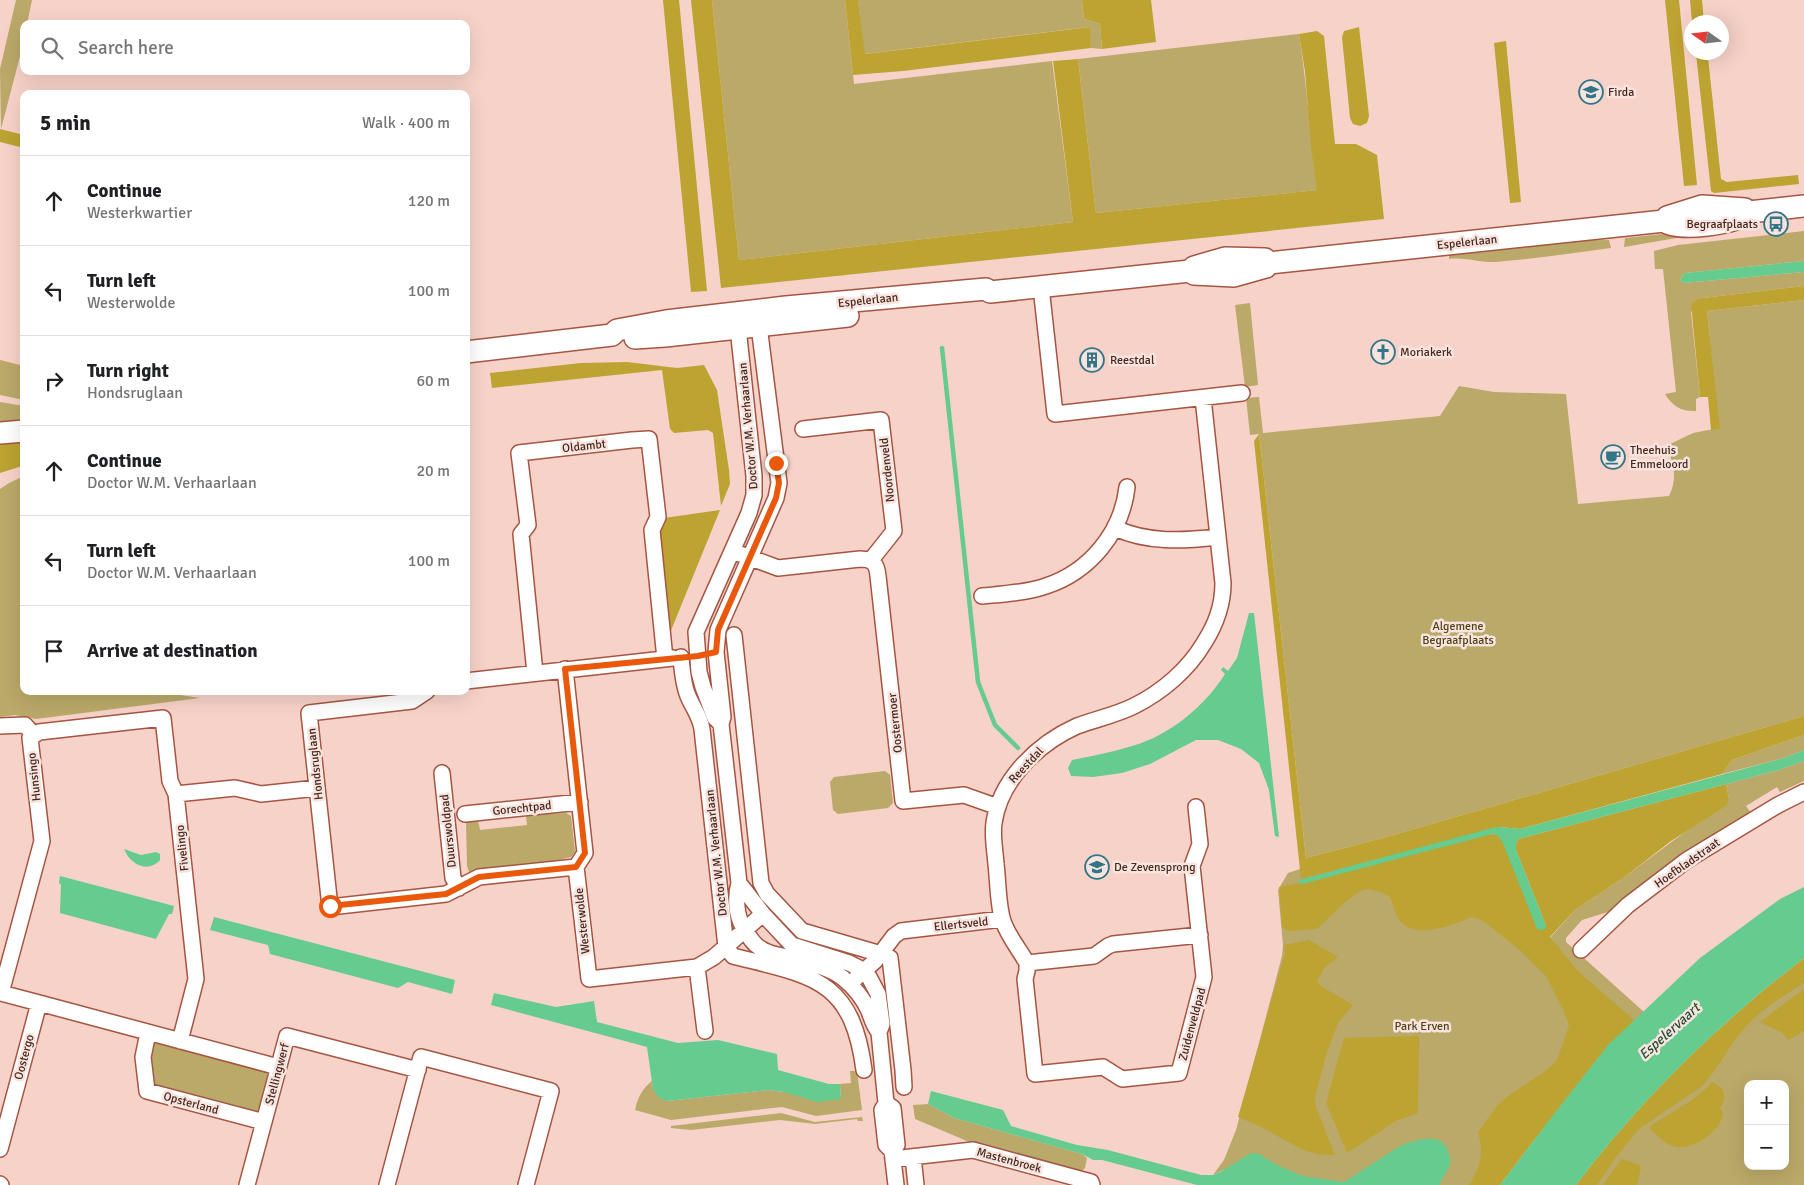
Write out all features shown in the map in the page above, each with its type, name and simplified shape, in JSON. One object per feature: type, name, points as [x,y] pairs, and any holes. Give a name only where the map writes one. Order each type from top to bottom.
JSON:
[{"type":"main road","name":"Espelerlaan","points":[[470,352],[612,334],[617,330],[666,321],[748,322],[912,295],[986,289],[990,292],[1190,271],[1194,267],[1225,258],[1265,259],[1269,263],[1664,221],[1668,224],[1705,226],[1745,216],[1749,212],[1804,206]]},
{"type":"main road","points":[[0,433],[20,431]]},
{"type":"street","points":[[1041,287],[1056,414],[1242,393]]},
{"type":"street","name":"Doctor W.M. Verhaarlaan","points":[[721,724],[715,718],[703,687],[696,636],[752,505],[754,489],[748,322]]},
{"type":"street","name":"Doctor W.M. Verhaarlaan","points":[[748,322],[779,483],[776,498],[718,630],[716,652],[723,717],[721,724],[739,883],[736,894],[739,918],[753,942],[767,952],[825,968],[841,976],[864,1002],[873,1024],[879,1032]]},
{"type":"street","name":"Reestdal","points":[[998,807],[1007,786],[1013,778],[1026,762],[1044,746],[1077,726],[1126,710],[1168,684],[1194,659],[1216,621],[1223,583],[1203,398]]},
{"type":"street","name":"Noordenveld","points":[[803,429],[881,420],[894,531],[870,560]]},
{"type":"street","name":"Oldambt","points":[[535,673],[521,534],[528,525],[519,453],[576,446],[649,439],[658,517],[652,530],[665,659]]},
{"type":"street","points":[[982,596],[1037,589],[1066,577],[1080,568],[1096,555],[1115,528],[1123,508],[1127,487]]},
{"type":"street","points":[[1115,528],[1135,535],[1162,540],[1218,537]]},
{"type":"street","points":[[732,550],[778,568],[860,559],[870,560]]},
{"type":"street","name":"Oostermoer","points":[[870,560],[876,566],[878,576],[903,801],[964,795],[998,807]]},
{"type":"street","points":[[470,680],[698,656],[716,652],[734,642],[759,877],[763,889],[802,931],[889,956],[906,1081]]},
{"type":"street","name":"Doctor W.M. Verhaarlaan","points":[[681,657],[685,689],[700,718],[702,729],[726,947]]},
{"type":"street","name":"Westerwolde","points":[[565,669],[585,853],[576,867],[589,979],[697,966],[705,963],[726,947],[763,914]]},
{"type":"street","name":"Hondsruglaan","points":[[421,695],[412,701],[309,713],[330,906],[446,894],[459,888]]},
{"type":"street","name":"Hunsingo","points":[[1,993],[42,841],[30,738],[39,732],[163,718],[170,781],[176,794]]},
{"type":"street","points":[[0,726],[23,724],[34,735]]},
{"type":"street","name":"Duurswoldpad","points":[[442,773],[453,878],[459,888]]},
{"type":"street","points":[[176,794],[235,788],[258,794],[317,788]]},
{"type":"street","name":"Hoefbladstraat","points":[[1581,950],[1628,905],[1687,860],[1778,805],[1804,792]]},
{"type":"street","name":"Fivelingo","points":[[176,794],[196,979],[180,1041]]},
{"type":"street","name":"Gorechtpad","points":[[465,814],[580,802]]},
{"type":"street","points":[[1027,964],[1094,956],[1113,944],[1199,928],[1192,866],[1200,844],[1196,806]]},
{"type":"street","points":[[998,807],[994,820],[993,834],[1002,919]]},
{"type":"street","points":[[459,888],[479,877],[576,867]]},
{"type":"street","name":"Doctor W.M. Verhaarlaan","points":[[739,883],[763,914],[792,946],[854,965],[871,980],[878,994],[882,1024],[879,1032],[886,1103],[893,1108],[897,1145],[893,1155],[896,1185]]},
{"type":"street","name":"Ellertsveld","points":[[880,954],[894,936],[903,931],[1002,919],[1027,964]]},
{"type":"street","name":"Zuidenveldpad","points":[[1027,964],[1025,979],[1035,1074],[1103,1067],[1122,1079],[1179,1073],[1204,980],[1199,928]]},
{"type":"street","points":[[726,947],[734,956],[799,973],[811,978],[836,996],[853,1021],[858,1034],[861,1061]]},
{"type":"street","points":[[836,996],[880,954]]},
{"type":"street","points":[[697,966],[705,1031]]},
{"type":"street","points":[[1,993],[278,1067]]},
{"type":"street","name":"Oostergo","points":[[0,1149],[39,1003]]},
{"type":"street","name":"Opsterland","points":[[148,1033],[143,1058],[147,1091],[264,1122]]},
{"type":"street","name":"Stellingwerf","points":[[247,1185],[287,1036],[418,1070]]},
{"type":"street","points":[[387,1185],[421,1057],[551,1091],[526,1185]]},
{"type":"street","name":"Mastenbroek","points":[[893,1155],[913,1158],[972,1150],[1091,1182],[1092,1185]]},
{"type":"street","points":[[913,1158],[916,1185]]},
{"type":"green space","points":[[16,0],[32,0],[28,20],[20,20],[20,56],[1,129],[0,69]]},
{"type":"green space","points":[[712,0],[845,0],[854,84],[1052,61],[1073,222],[739,260]]},
{"type":"green space","points":[[858,0],[1082,0],[1084,19],[1100,24],[1102,49],[1091,48],[1089,27],[864,54]]},
{"type":"green space","points":[[1299,34],[1318,190],[1096,213],[1078,59]]},
{"type":"green space","points":[[1699,230],[1688,236],[1624,247],[1625,238]]},
{"type":"green space","points":[[1804,231],[1804,261],[1685,273],[1680,279],[1683,283],[1804,272],[1804,286],[1703,298],[1691,312],[1700,397],[1696,399],[1696,411],[1682,409],[1674,405],[1665,394],[1676,392],[1663,269],[1655,269],[1654,251],[1678,245]]},
{"type":"green space","points":[[1609,240],[1611,248],[1539,258],[1496,262],[1449,259],[1449,251],[1543,241]]},
{"type":"green space","name":"Algemene Begraafplaats","points":[[1804,300],[1804,716],[1390,836],[1306,858],[1259,434],[1250,435],[1246,398],[1259,397],[1263,433],[1440,416],[1459,386],[1494,392],[1566,394],[1578,504],[1669,496],[1672,489],[1674,471],[1666,446],[1693,433],[1719,428],[1707,311]]},
{"type":"green space","points":[[1250,303],[1258,385],[1245,387],[1235,305]]},
{"type":"green space","points":[[0,360],[20,365],[20,399],[0,395]]},
{"type":"green space","points":[[0,402],[20,405],[20,424],[0,426]]},
{"type":"green space","points":[[20,478],[20,695],[180,695],[200,698],[36,719],[15,715],[0,717],[0,489]]},
{"type":"green space","points":[[1804,735],[1804,750],[1784,758],[1722,774],[1732,760]]},
{"type":"green space","name":"Park Erven","points":[[1804,761],[1804,781],[1780,792],[1777,787],[1746,806],[1752,814],[1682,855],[1611,911],[1582,920],[1566,938],[1566,942],[1644,1012],[1635,1021],[1633,1020],[1497,1185],[1221,1185],[1225,1169],[1213,1175],[1224,1160],[1236,1130],[1282,956],[1283,945],[1278,890],[1288,873],[1300,869],[1323,867],[1498,826],[1546,936],[1555,944],[1550,938],[1575,910],[1626,876],[1729,799],[1726,784],[1779,770]]},
{"type":"green space","points":[[885,771],[890,775],[893,803],[888,808],[838,814],[833,810],[830,782],[834,777]]},
{"type":"green space","points":[[566,813],[571,816],[575,852],[571,857],[539,865],[486,871],[485,868],[469,872],[467,866],[466,822],[478,820],[480,830],[527,825],[526,815]]},
{"type":"green space","points":[[1804,967],[1804,1185],[1578,1185]]},
{"type":"green space","points":[[157,1042],[265,1069],[268,1084],[260,1111],[258,1113],[156,1087],[153,1082],[150,1060],[152,1044]]},
{"type":"green space","points":[[850,1071],[857,1071],[862,1110],[816,1116],[782,1107],[671,1120],[635,1110],[641,1094],[652,1081],[653,1089],[667,1101],[768,1090],[841,1099],[840,1084],[851,1083]]},
{"type":"green space","points":[[928,1104],[954,1118],[1082,1154],[1087,1158],[1085,1168],[1079,1173],[974,1144],[915,1119],[913,1105]]},
{"type":"green space","points":[[781,1113],[815,1122],[862,1117],[863,1121],[858,1121],[857,1119],[815,1124],[780,1120],[691,1130],[671,1128],[671,1126]]},
{"type":"shaded area","points":[[663,0],[679,0],[707,291],[691,292]]},
{"type":"shaded area","points":[[691,0],[712,0],[739,260],[1073,222],[1053,61],[1078,59],[1096,213],[1317,190],[1311,146],[1305,72],[1299,34],[1317,31],[1324,36],[1335,144],[1356,144],[1377,155],[1384,219],[721,288]]},
{"type":"shaded area","points":[[845,0],[858,0],[865,54],[1090,27],[1091,48],[903,71],[853,75]]},
{"type":"shaded area","points":[[1082,0],[1151,0],[1156,42],[1102,49],[1100,24],[1084,19]]},
{"type":"shaded area","points":[[1665,0],[1679,0],[1697,185],[1684,186]]},
{"type":"shaded area","points":[[1690,0],[1702,0],[1703,15],[1691,15]]},
{"type":"shaded area","points":[[1359,27],[1369,116],[1367,123],[1360,126],[1353,124],[1350,118],[1342,37],[1344,31]]},
{"type":"shaded area","points":[[1506,41],[1521,202],[1510,203],[1494,43]]},
{"type":"shaded area","points":[[1697,60],[1708,60],[1721,179],[1727,182],[1798,175],[1799,184],[1714,193],[1711,191]]},
{"type":"shaded area","points":[[0,129],[20,134],[20,147],[0,142]]},
{"type":"shaded area","points":[[1804,286],[1804,300],[1707,311],[1720,429],[1711,430],[1708,397],[1700,397],[1691,304],[1703,298]]},
{"type":"shaded area","points":[[627,362],[677,368],[704,365],[717,390],[729,470],[730,484],[721,506],[713,433],[708,430],[674,433],[670,429],[662,370],[492,388],[490,373],[581,363]]},
{"type":"shaded area","points":[[1259,434],[1306,858],[1390,836],[1804,716],[1804,735],[1732,760],[1722,774],[1520,829],[1500,827],[1301,879],[1254,441]]},
{"type":"shaded area","points":[[20,439],[20,466],[0,473],[0,441]]},
{"type":"shaded area","points":[[720,510],[670,633],[660,527],[664,518]]},
{"type":"shaded area","points":[[1726,784],[1729,799],[1727,805],[1671,841],[1626,876],[1575,910],[1550,937],[1578,971],[1635,1021],[1609,1044],[1500,1185],[1469,1185],[1479,1166],[1481,1147],[1478,1132],[1496,1107],[1508,1096],[1547,1070],[1557,1060],[1569,1026],[1546,976],[1522,952],[1482,920],[1471,917],[1437,929],[1418,930],[1410,928],[1398,918],[1389,896],[1368,889],[1360,891],[1344,903],[1317,929],[1288,931],[1282,927],[1279,887],[1299,884],[1492,834],[1497,835],[1502,841],[1546,926],[1516,850],[1518,839]]},
{"type":"shaded area","points":[[1309,940],[1338,957],[1325,967],[1317,981],[1322,987],[1353,1005],[1338,1023],[1326,1055],[1315,1097],[1316,1107],[1335,1155],[1318,1154],[1303,1150],[1238,1117],[1285,953],[1284,945]]},
{"type":"shaded area","points":[[1804,958],[1804,983],[1772,1004],[1749,1023],[1702,1086],[1639,1129],[1616,1157],[1597,1185],[1576,1185],[1627,1123],[1682,1064],[1741,1009]]},
{"type":"shaded area","points":[[1804,989],[1804,1031],[1788,1040],[1781,1032],[1760,1022]]},
{"type":"shaded area","points":[[1419,1036],[1418,1113],[1396,1121],[1347,1153],[1326,1103],[1344,1038]]},
{"type":"shaded area","points":[[1713,1082],[1722,1089],[1725,1097],[1720,1109],[1723,1113],[1717,1127],[1704,1139],[1689,1146],[1673,1146],[1663,1141],[1649,1127],[1690,1101]]},
{"type":"shaded area","points":[[1621,1159],[1641,1167],[1637,1185],[1603,1185]]},
{"type":"water","points":[[1804,261],[1804,272],[1683,283],[1680,279],[1685,273]]},
{"type":"water","points":[[1249,613],[1254,613],[1279,837],[1275,836],[1269,790],[1259,763],[1241,749],[1218,740],[1196,740],[1150,764],[1122,773],[1093,777],[1071,776],[1068,768],[1072,760],[1117,750],[1146,741],[1172,727],[1197,708],[1225,674],[1221,670],[1223,667],[1228,671],[1237,658]]},
{"type":"water","points":[[1804,750],[1804,761],[1779,770],[1518,839],[1516,850],[1546,926],[1545,929],[1537,929],[1502,841],[1497,835],[1492,834],[1299,884],[1299,880],[1492,828],[1520,829],[1784,758]]},
{"type":"water","points":[[124,849],[141,855],[156,852],[160,854],[160,860],[155,864],[144,867],[130,859]]},
{"type":"water","points":[[60,876],[174,906],[172,914],[169,914],[156,939],[60,913]]},
{"type":"water","name":"Espelervaart","points":[[1804,887],[1804,958],[1741,1009],[1682,1064],[1627,1123],[1576,1185],[1500,1185],[1609,1044],[1700,958],[1780,899]]},
{"type":"water","points":[[214,917],[455,980],[452,994],[408,982],[398,988],[270,954],[268,945],[210,930]]},
{"type":"water","points":[[494,993],[556,1007],[594,1001],[597,1022],[678,1043],[718,1040],[777,1054],[778,1070],[829,1084],[840,1084],[841,1099],[817,1102],[784,1092],[768,1090],[667,1101],[659,1098],[653,1089],[647,1047],[491,1005]]},
{"type":"water","points":[[931,1091],[1003,1110],[1011,1126],[1077,1145],[1108,1150],[1201,1175],[1213,1175],[1220,1172],[1251,1153],[1259,1154],[1277,1165],[1302,1176],[1344,1182],[1400,1146],[1413,1141],[1427,1139],[1440,1141],[1445,1145],[1450,1162],[1439,1185],[1197,1185],[1102,1160],[1093,1160],[1082,1154],[954,1118],[928,1104]]},
{"type":"waterway","points":[[942,348],[978,682],[995,725],[1018,748]]},
{"type":"place","name":"Firda","points":[[1591,92]]},
{"type":"place","name":"Begraafplaats","points":[[1776,224]]},
{"type":"place","name":"Moriakerk","points":[[1383,352]]},
{"type":"place","name":"Reestdal","points":[[1092,360]]},
{"type":"place","name":"Theehuis Emmeloord","points":[[1613,457]]},
{"type":"place","name":"De Zevensprong","points":[[1097,867]]},
{"type":"route","points":[[330,906],[446,894],[479,877],[576,867],[585,853],[565,669],[698,656],[716,652],[718,630],[778,492],[779,483],[776,463]]}]
